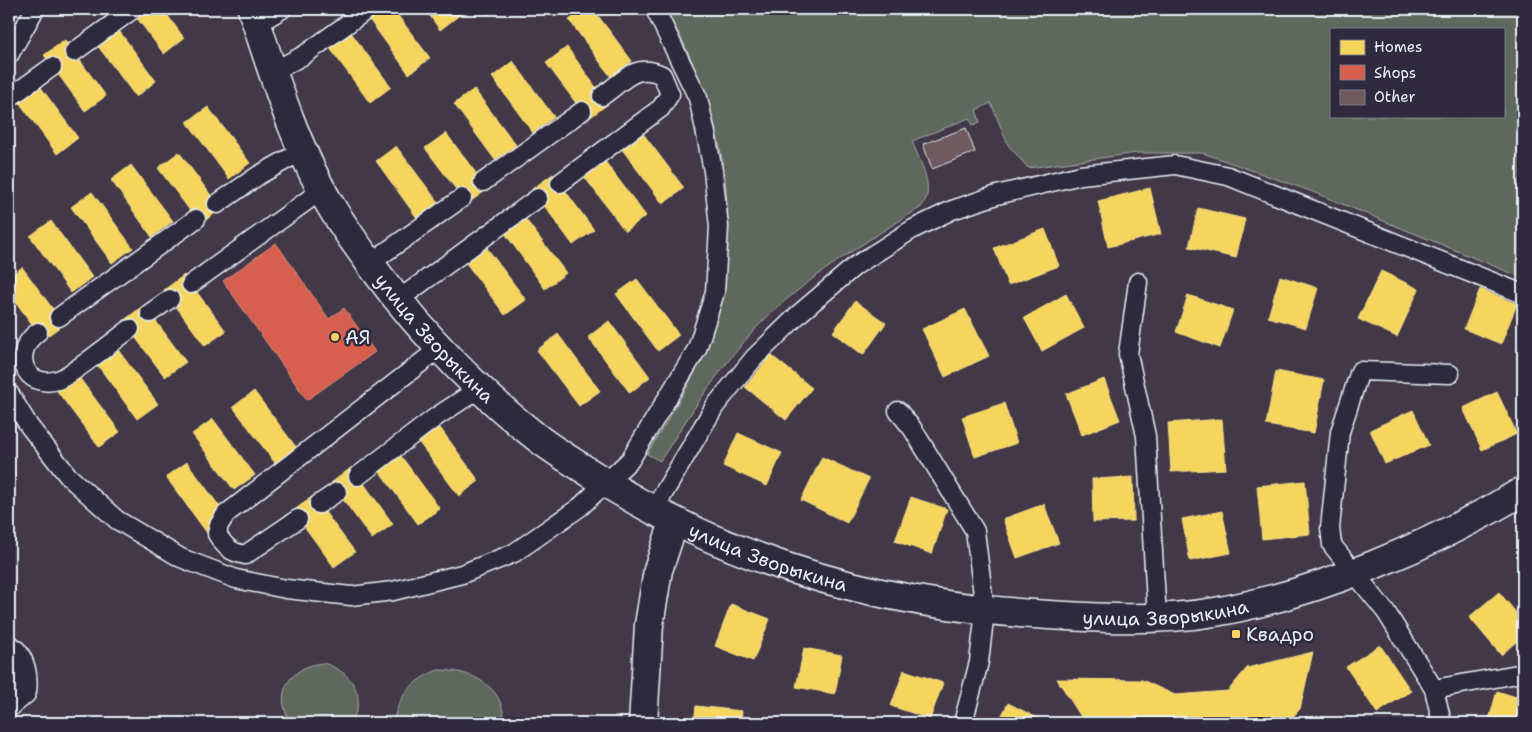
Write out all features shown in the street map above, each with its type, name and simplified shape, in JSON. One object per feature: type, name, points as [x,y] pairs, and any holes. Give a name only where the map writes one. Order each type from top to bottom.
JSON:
[{"type":"street","name":"улица Зворыкина","points":[[254,16],[272,72],[322,190],[370,263],[398,300],[440,348],[480,388],[535,437],[663,517],[758,558],[844,586],[985,611],[1092,618],[1157,618],[1216,612],[1291,593],[1355,573],[1489,512],[1523,491]]},
{"type":"street","points":[[643,723],[649,625],[658,570],[663,517]]},
{"type":"street","points":[[9,650],[13,653],[24,677],[22,691],[9,702]]},
{"type":"lane","points":[[9,55],[35,9]]},
{"type":"lane","points":[[254,16],[282,9]]},
{"type":"lane","points":[[272,72],[304,55],[368,9]]},
{"type":"lane","points":[[9,393],[29,426],[69,477],[117,520],[158,547],[236,579],[286,589],[351,596],[393,591],[462,574],[514,552],[566,518],[630,460],[697,349],[715,292],[719,227],[713,171],[705,129],[698,98],[655,9]]},
{"type":"lane","points":[[74,52],[132,10]]},
{"type":"lane","points":[[9,98],[52,67]]},
{"type":"lane","points":[[560,183],[661,108],[670,94],[662,74],[650,69],[640,69],[602,96]]},
{"type":"lane","points":[[483,182],[582,111]]},
{"type":"lane","points":[[217,204],[259,175],[304,150]]},
{"type":"lane","points":[[663,517],[715,406],[754,358],[800,313],[855,266],[913,230],[952,210],[997,195],[1081,175],[1175,165],[1228,176],[1523,294]]},
{"type":"lane","points":[[191,284],[322,190]]},
{"type":"lane","points":[[370,263],[462,198]]},
{"type":"lane","points":[[398,300],[538,198]]},
{"type":"lane","points":[[59,317],[196,219]]},
{"type":"lane","points":[[1138,282],[1128,354],[1146,436],[1157,618]]},
{"type":"lane","points":[[150,314],[170,299]]},
{"type":"lane","points":[[38,332],[30,338],[22,354],[25,369],[32,378],[45,382],[59,379],[130,329]]},
{"type":"lane","points":[[298,519],[244,555],[232,553],[224,546],[217,534],[219,525],[226,514],[440,348]]},
{"type":"lane","points":[[1442,723],[1434,689],[1386,612],[1332,545],[1330,528],[1340,432],[1360,371],[1450,374]]},
{"type":"lane","points":[[358,476],[436,417],[480,388]]},
{"type":"lane","points":[[898,411],[912,428],[974,531],[985,611],[981,655],[963,723]]},
{"type":"lane","points":[[320,504],[337,492]]},
{"type":"lane","points":[[1434,689],[1523,673]]},
{"type":"green space","points":[[665,9],[1523,9],[1523,278],[1313,192],[1203,153],[1137,153],[1028,168],[1008,145],[991,103],[976,110],[980,122],[973,125],[969,118],[912,141],[927,184],[925,201],[920,208],[814,278],[758,326],[718,374],[660,461],[647,454],[695,372],[707,340],[719,298],[726,255],[728,213],[724,170],[703,88],[686,48]]},
{"type":"green space","points":[[323,663],[342,672],[349,678],[358,695],[355,714],[349,723],[291,723],[283,702],[284,692],[288,683],[301,670],[311,665]]},
{"type":"green space","points":[[438,670],[462,673],[483,682],[499,699],[503,710],[504,723],[393,723],[399,704],[413,684]]},
{"type":"building: Homes","points":[[130,9],[163,9],[184,38],[164,54]]},
{"type":"building: Homes","points":[[380,9],[393,9],[430,58],[409,74],[368,18]]},
{"type":"building: Homes","points":[[425,9],[457,9],[461,14],[440,30]]},
{"type":"building: Homes","points":[[482,9],[496,9],[487,15]]},
{"type":"building: Homes","points":[[585,9],[593,9],[632,61],[611,77],[569,20]]},
{"type":"building: Homes","points":[[115,25],[156,81],[136,97],[94,41]]},
{"type":"building: Homes","points":[[350,31],[391,87],[370,103],[329,47]]},
{"type":"building: Homes","points":[[65,40],[106,96],[85,111],[44,55]]},
{"type":"building: Homes","points":[[567,47],[608,104],[588,119],[546,63]]},
{"type":"building: Homes","points":[[513,61],[554,117],[533,133],[492,77]]},
{"type":"building: Homes","points":[[37,82],[78,138],[57,154],[16,98]]},
{"type":"building: Homes","points":[[474,89],[516,145],[495,160],[454,104]]},
{"type":"building: Homes","points":[[208,107],[250,163],[229,179],[187,122]]},
{"type":"building: Homes","points":[[642,132],[684,188],[663,204],[621,148]]},
{"type":"building: Homes","points":[[446,133],[488,189],[467,204],[425,148]]},
{"type":"building: Homes","points":[[396,146],[438,202],[417,218],[376,161]]},
{"type":"building: Homes","points":[[179,152],[221,209],[200,224],[158,168]]},
{"type":"building: Homes","points":[[604,160],[646,216],[625,231],[583,175]]},
{"type":"building: Homes","points":[[131,165],[173,221],[152,237],[111,180]]},
{"type":"building: Homes","points":[[553,174],[594,230],[573,245],[532,189]]},
{"type":"building: Homes","points":[[1150,188],[1161,234],[1108,247],[1098,201]]},
{"type":"building: Homes","points":[[92,192],[133,248],[112,263],[71,207]]},
{"type":"building: Homes","points":[[1198,208],[1245,219],[1236,258],[1189,247]]},
{"type":"building: Homes","points":[[524,217],[566,273],[545,289],[504,232]]},
{"type":"building: Homes","points":[[51,221],[92,277],[71,293],[30,236]]},
{"type":"building: Homes","points":[[1045,229],[1059,266],[1008,285],[994,248]]},
{"type":"building: Homes","points":[[484,244],[526,300],[505,315],[463,259]]},
{"type":"building: Homes","points":[[22,267],[64,324],[43,339],[9,293],[9,278]]},
{"type":"building: Homes","points":[[1381,271],[1419,289],[1397,337],[1358,319]]},
{"type":"building: Homes","points":[[184,275],[226,331],[205,346],[164,290]]},
{"type":"building: Homes","points":[[1280,276],[1318,288],[1306,328],[1268,317]]},
{"type":"building: Homes","points":[[637,279],[679,335],[658,351],[616,294]]},
{"type":"building: Homes","points":[[1480,289],[1517,304],[1501,344],[1464,329]]},
{"type":"building: Homes","points":[[1066,294],[1084,328],[1042,351],[1024,318]]},
{"type":"building: Homes","points":[[1188,295],[1233,310],[1220,348],[1176,332]]},
{"type":"building: Homes","points":[[855,301],[886,323],[863,355],[833,332]]},
{"type":"building: Homes","points":[[144,305],[186,362],[165,377],[123,321]]},
{"type":"building: Homes","points":[[965,309],[989,356],[945,377],[922,329]]},
{"type":"building: Homes","points":[[609,321],[650,377],[630,393],[588,337]]},
{"type":"building: Homes","points":[[558,334],[600,391],[579,406],[537,350]]},
{"type":"building: Homes","points":[[116,347],[158,404],[137,419],[96,363]]},
{"type":"building: Homes","points":[[771,355],[812,388],[786,420],[745,387]]},
{"type":"building: Homes","points":[[1276,371],[1324,380],[1314,433],[1266,425]]},
{"type":"building: Homes","points":[[78,376],[120,432],[99,447],[57,391]]},
{"type":"building: Homes","points":[[1104,379],[1120,420],[1082,435],[1066,394]]},
{"type":"building: Homes","points":[[254,391],[296,447],[275,463],[233,407]]},
{"type":"building: Homes","points":[[1497,392],[1517,434],[1482,450],[1463,408]]},
{"type":"building: Homes","points":[[1004,403],[1017,443],[975,457],[962,417]]},
{"type":"building: Homes","points":[[1413,410],[1429,445],[1385,464],[1370,430]]},
{"type":"building: Homes","points":[[213,419],[255,475],[234,490],[192,434]]},
{"type":"building: Homes","points":[[1222,419],[1226,469],[1171,472],[1168,423]]},
{"type":"building: Homes","points":[[438,425],[479,481],[459,496],[417,440]]},
{"type":"building: Homes","points":[[738,433],[782,453],[767,486],[723,466]]},
{"type":"building: Homes","points":[[398,452],[440,509],[418,524],[377,468]]},
{"type":"building: Homes","points":[[822,457],[869,479],[847,523],[801,500]]},
{"type":"building: Homes","points":[[187,462],[228,518],[207,533],[166,477]]},
{"type":"building: Homes","points":[[352,467],[393,524],[372,539],[331,483]]},
{"type":"building: Homes","points":[[1133,477],[1134,521],[1093,522],[1092,479]]},
{"type":"building: Homes","points":[[1305,481],[1310,534],[1262,539],[1257,486]]},
{"type":"building: Homes","points":[[313,496],[355,552],[334,567],[293,511]]},
{"type":"building: Homes","points":[[911,497],[947,509],[932,554],[895,541]]},
{"type":"building: Homes","points":[[1044,504],[1059,543],[1017,558],[1003,519]]},
{"type":"building: Homes","points":[[1222,511],[1231,553],[1190,561],[1182,519]]},
{"type":"building: Homes","points":[[1499,592],[1523,621],[1523,636],[1501,655],[1469,617]]},
{"type":"building: Homes","points":[[731,604],[770,619],[753,661],[715,646]]},
{"type":"building: Homes","points":[[1380,645],[1411,691],[1377,713],[1346,667]]},
{"type":"building: Homes","points":[[804,648],[842,655],[835,694],[796,687]]},
{"type":"building: Homes","points":[[1313,652],[1300,709],[1287,723],[1085,723],[1057,679],[1142,680],[1175,695],[1228,691],[1247,668]]},
{"type":"building: Homes","points":[[904,670],[943,683],[930,719],[891,706]]},
{"type":"building: Homes","points":[[1497,691],[1523,699],[1523,723],[1488,723]]},
{"type":"building: Homes","points":[[1008,703],[1043,721],[1042,723],[998,723]]},
{"type":"building: Homes","points":[[696,706],[742,711],[741,723],[694,723]]},
{"type":"building: Shops","points":[[276,243],[329,319],[344,308],[375,352],[307,400],[223,281]]},
{"type":"building: Other","points":[[966,128],[975,152],[932,169],[923,144]]},
{"type":"place","name":"АЯ","points":[[335,337]]},
{"type":"place","name":"Квадро","points":[[1236,634]]}]
